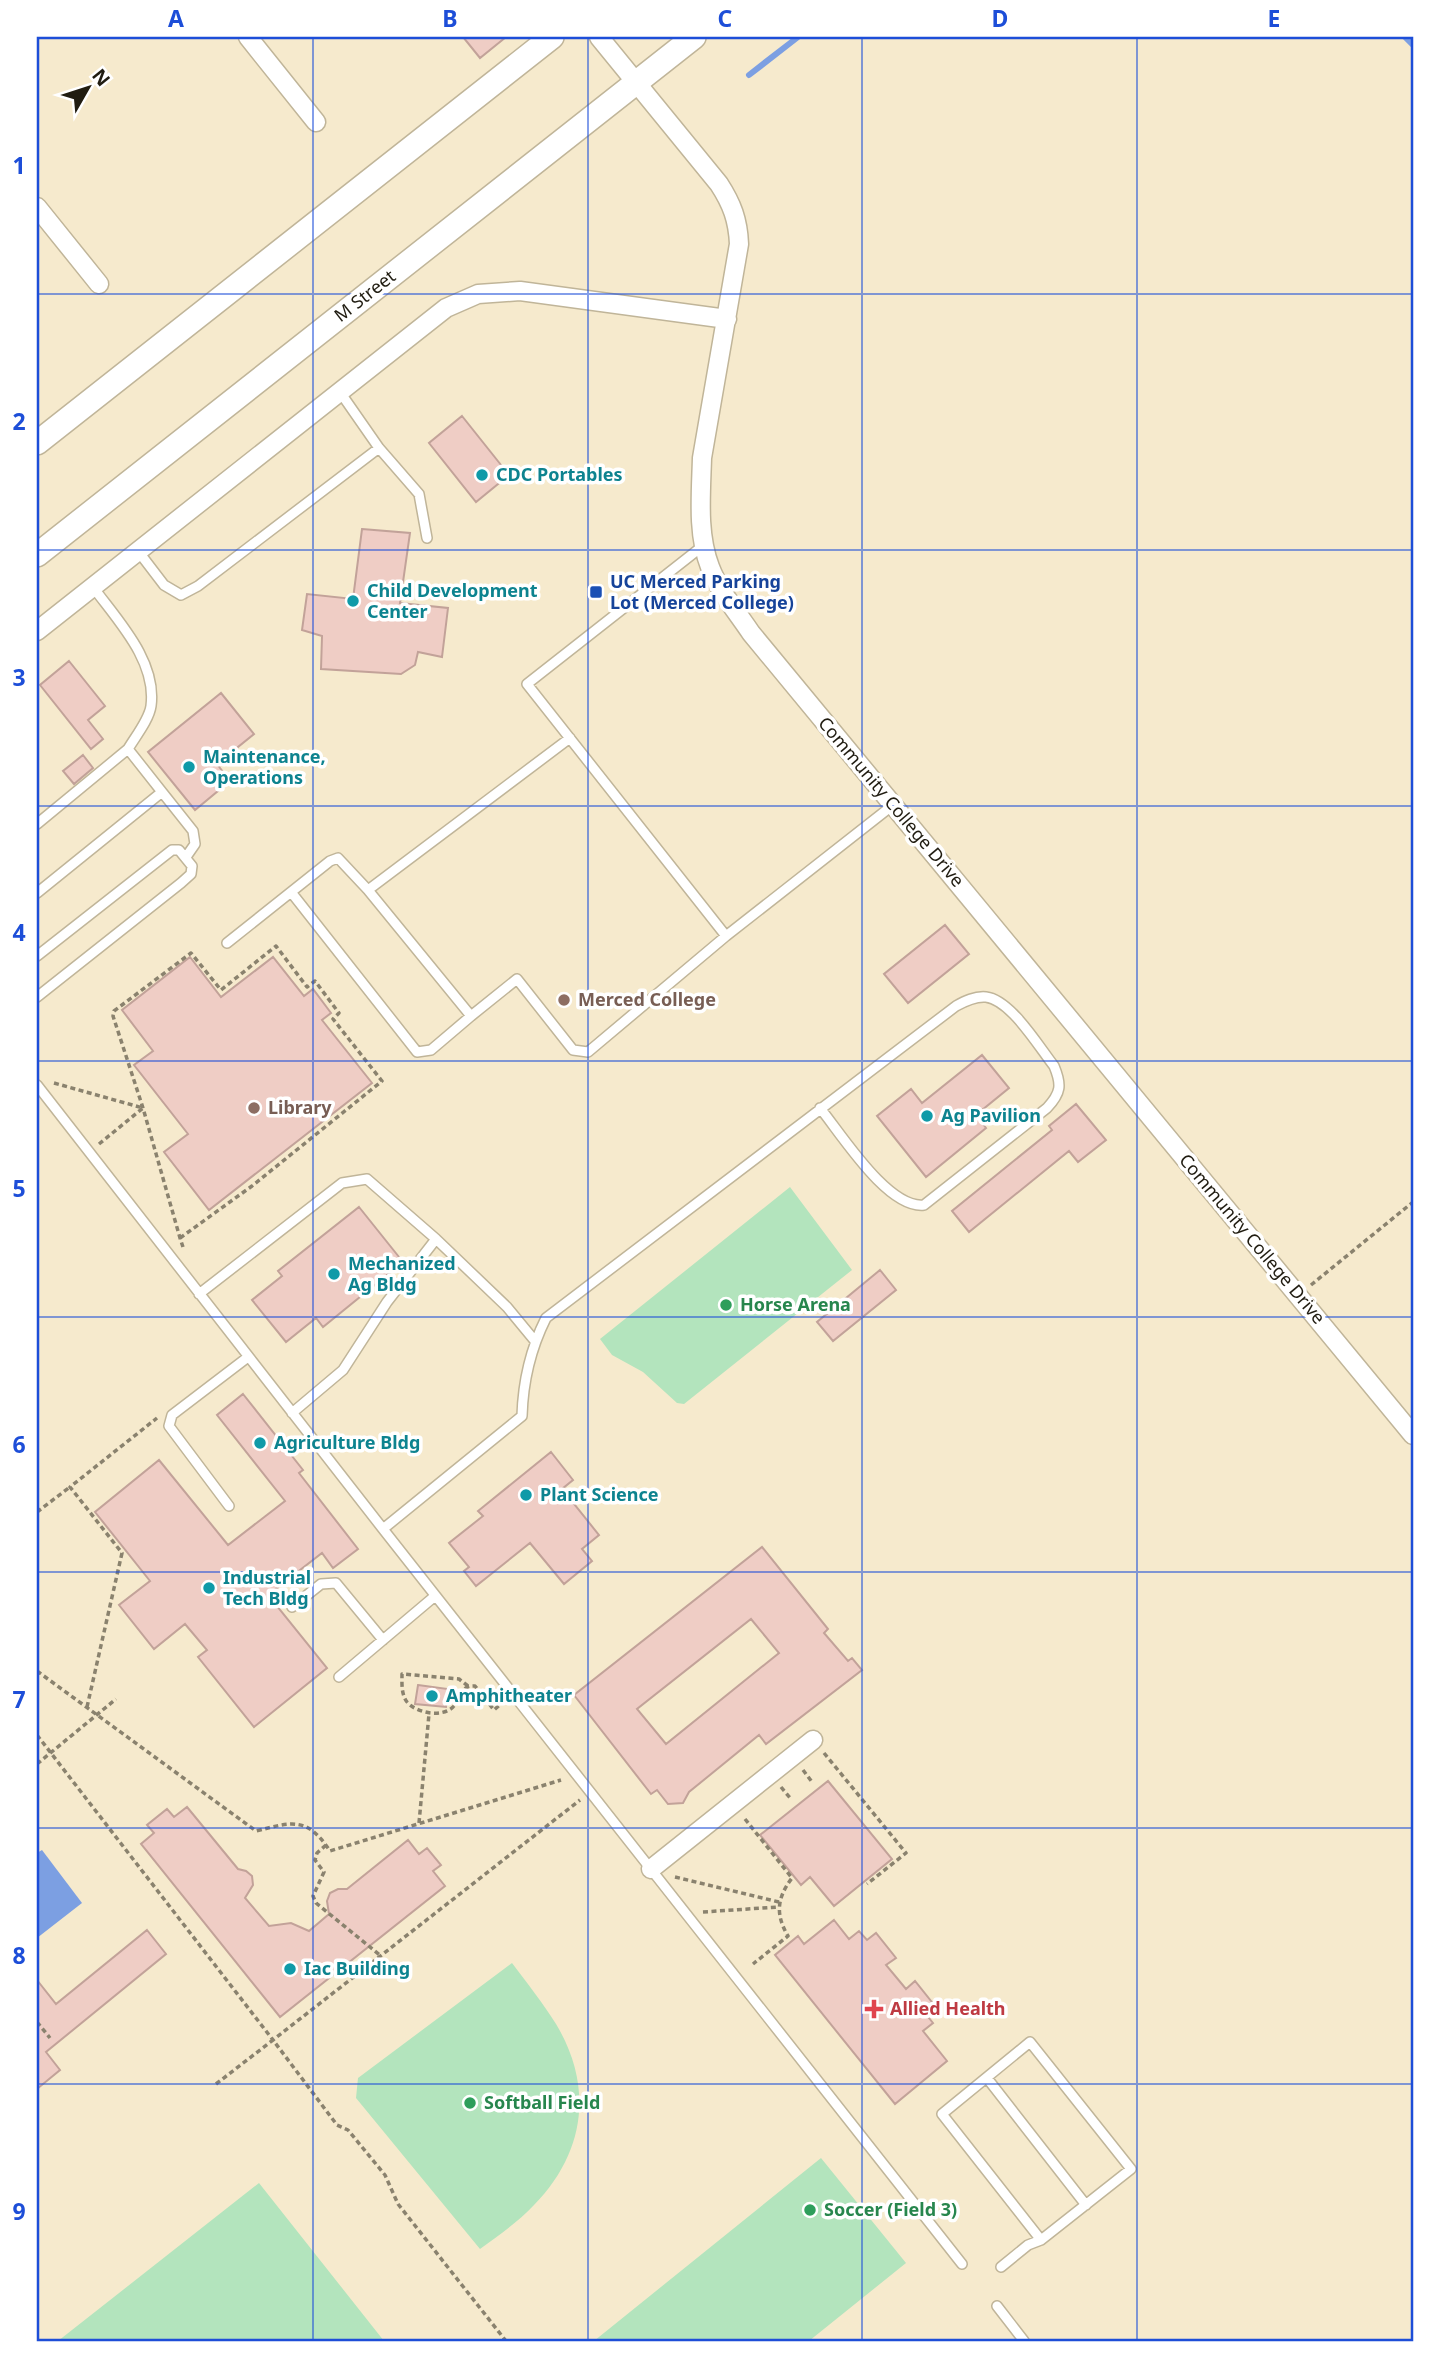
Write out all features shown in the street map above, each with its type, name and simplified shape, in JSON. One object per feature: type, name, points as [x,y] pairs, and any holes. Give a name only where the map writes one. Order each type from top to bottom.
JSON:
[{"type":"street","points":[[248,37],[316,122]]},
{"type":"street","points":[[37,443],[552,37]]},
{"type":"street","name":"Community College Drive","points":[[599,37],[719,184],[732,205],[738,223],[740,244],[702,458],[704,545],[709,566],[719,586],[751,633],[1413,1435]]},
{"type":"street","name":"M Street","points":[[37,555],[694,37]]},
{"type":"street","points":[[37,207],[99,284]]},
{"type":"street","points":[[37,631],[446,309],[478,293],[520,291],[727,319]]},
{"type":"street","points":[[652,1870],[813,1740]]},
{"type":"lane","points":[[340,392],[379,448],[419,494],[427,538]]},
{"type":"lane","points":[[138,551],[163,585],[181,595],[198,586],[379,448]]},
{"type":"lane","points":[[704,545],[527,684],[726,936]]},
{"type":"lane","points":[[37,824],[128,750],[151,709],[151,684],[137,646],[93,587]]},
{"type":"lane","points":[[368,890],[570,738]]},
{"type":"lane","points":[[128,750],[193,831],[195,844],[186,857]]},
{"type":"lane","points":[[37,893],[162,792]]},
{"type":"lane","points":[[291,892],[417,1052],[431,1050],[517,979],[573,1050],[588,1052],[726,936],[893,804]]},
{"type":"lane","points":[[37,956],[172,850],[179,850],[192,866],[191,874],[37,996]]},
{"type":"lane","points":[[226,943],[330,861],[338,858],[368,890],[471,1016]]},
{"type":"lane","points":[[383,1529],[522,1416],[523,1384],[535,1341],[546,1318],[820,1108],[956,1006],[972,998],[993,998],[1011,1011],[1054,1066],[1058,1076],[1058,1095],[1047,1108],[924,1205],[914,1206],[907,1203],[881,1185],[820,1108]]},
{"type":"lane","points":[[37,1085],[435,1596],[962,2264]]},
{"type":"lane","points":[[199,1294],[342,1183],[367,1179],[436,1239],[507,1307],[535,1341]]},
{"type":"lane","points":[[292,1413],[342,1370],[387,1302],[436,1239]]},
{"type":"lane","points":[[229,1506],[169,1426],[173,1415],[248,1357]]},
{"type":"lane","points":[[292,1607],[321,1584],[336,1583],[383,1640]]},
{"type":"lane","points":[[339,1677],[435,1596]]},
{"type":"lane","points":[[1001,2267],[1028,2245],[1041,2240],[1131,2169],[1030,2042],[942,2114],[1041,2240]]},
{"type":"lane","points":[[986,2078],[1086,2205]]},
{"type":"lane","points":[[997,2306],[1024,2341]]},
{"type":"path","points":[[180,1238],[252,1186],[382,1081],[333,1019],[340,1013],[315,981],[307,987],[276,946],[221,990],[191,953],[114,1011],[113,1016],[143,1108],[180,1238],[184,1251]]},
{"type":"path","points":[[50,1082],[143,1108]]},
{"type":"path","points":[[89,1152],[143,1108]]},
{"type":"path","points":[[1298,1296],[1413,1202]]},
{"type":"path","points":[[37,1511],[164,1412]]},
{"type":"path","points":[[71,1487],[122,1553],[87,1707]]},
{"type":"path","points":[[37,1671],[256,1831],[286,1824],[306,1825],[322,1837],[330,1851],[577,1775]]},
{"type":"path","points":[[468,1686],[459,1679],[402,1674],[402,1692],[407,1702],[429,1713],[444,1713],[454,1707],[463,1689],[468,1686],[475,1686],[494,1710],[513,1694]]},
{"type":"path","points":[[37,1764],[116,1699]]},
{"type":"path","points":[[419,1823],[429,1713]]},
{"type":"path","points":[[37,1735],[337,2125],[348,2130],[385,2175],[398,2204],[506,2341]]},
{"type":"path","points":[[813,1740],[906,1853],[867,1884]]},
{"type":"path","points":[[216,2084],[590,1792]]},
{"type":"path","points":[[733,1803],[793,1878],[778,1904],[788,1936],[753,1964]]},
{"type":"path","points":[[326,1844],[317,1853],[316,1860],[324,1872],[313,1896],[316,1903],[381,1956]]},
{"type":"path","points":[[652,1870],[778,1904]]},
{"type":"path","points":[[685,1913],[778,1904]]},
{"type":"path","points":[[37,2022],[50,2038]]},
{"type":"green space","name":"Horse Arena","points":[[790,1187],[852,1270],[684,1404],[677,1403],[643,1372],[612,1355],[600,1339]]},
{"type":"green space","name":"Softball Field","points":[[512,1963],[551,2016],[568,2048],[576,2072],[578,2119],[564,2164],[551,2185],[521,2217],[480,2249],[356,2098],[358,2078]]},
{"type":"green space","name":"Soccer (Field 3)","points":[[821,2158],[906,2263],[809,2341],[594,2341]]},
{"type":"green space","points":[[259,2183],[384,2341],[58,2341]]},
{"type":"water","points":[[42,1850],[82,1903],[37,1938],[37,1853]]},
{"type":"building","points":[[463,37],[506,37],[480,58]]},
{"type":"building","points":[[462,416],[509,475],[476,502],[429,443]]},
{"type":"building","name":"Child Development Center","points":[[362,529],[410,533],[400,603],[448,608],[442,657],[418,652],[415,665],[401,674],[321,669],[322,636],[302,630],[307,594],[353,599]]},
{"type":"building","points":[[69,661],[105,706],[88,720],[103,739],[91,749],[40,685]]},
{"type":"building","points":[[221,693],[254,734],[217,764],[230,781],[195,810],[148,752]]},
{"type":"building","points":[[83,755],[93,768],[74,784],[63,771]]},
{"type":"building","points":[[945,925],[969,954],[908,1003],[884,974]]},
{"type":"building","name":"Library","points":[[190,957],[221,997],[273,957],[304,996],[313,989],[331,1013],[322,1020],[372,1083],[209,1210],[164,1152],[188,1134],[134,1065],[153,1051],[122,1010]]},
{"type":"building","name":"Ag Pavilion","points":[[982,1055],[1009,1088],[976,1115],[986,1128],[926,1177],[877,1116],[911,1089],[922,1103]]},
{"type":"building","points":[[1076,1104],[1106,1140],[1078,1162],[1069,1151],[969,1232],[952,1211],[1052,1130],[1049,1126]]},
{"type":"building","name":"Mechanized Ag Bldg","points":[[359,1207],[403,1262],[323,1327],[316,1318],[286,1342],[252,1300],[282,1276],[278,1271]]},
{"type":"building","points":[[880,1270],[896,1290],[833,1341],[817,1322]]},
{"type":"building","name":"Industrial Tech Bldg","points":[[243,1394],[303,1470],[299,1473],[358,1549],[333,1568],[322,1553],[268,1595],[327,1668],[254,1727],[198,1657],[207,1650],[185,1624],[154,1649],[119,1605],[150,1581],[95,1512],[159,1460],[228,1545],[285,1501],[217,1415]]},
{"type":"building","points":[[551,1452],[573,1480],[562,1489],[599,1535],[582,1549],[592,1561],[564,1584],[530,1543],[476,1586],[464,1571],[469,1567],[449,1543],[483,1516],[478,1511]]},
{"type":"building","points":[[762,1547],[828,1629],[824,1633],[848,1661],[852,1658],[862,1670],[766,1744],[759,1735],[689,1792],[683,1803],[668,1804],[657,1790],[651,1794],[574,1695]],"holes":[[[751,1619],[779,1653],[666,1744],[637,1709]]]},
{"type":"building","name":"Amphitheater","points":[[418,1685],[448,1689],[446,1707],[415,1704]]},
{"type":"building","points":[[828,1781],[892,1859],[834,1906],[810,1877],[801,1885],[760,1835]]},
{"type":"building","points":[[187,1807],[238,1869],[252,1876],[253,1885],[245,1898],[269,1926],[291,1923],[309,1931],[329,1914],[327,1901],[330,1893],[347,1889],[408,1840],[419,1854],[427,1848],[441,1865],[433,1871],[445,1886],[280,2017],[141,1844],[154,1833],[147,1825],[167,1809],[174,1817]]},
{"type":"building","name":"Allied Health","points":[[834,1920],[849,1939],[859,1931],[867,1940],[876,1933],[896,1958],[886,1965],[906,1989],[915,1981],[935,2006],[925,2013],[933,2023],[923,2031],[947,2061],[895,2104],[775,1955],[798,1936],[804,1944]]},
{"type":"building","points":[[147,1930],[166,1954],[46,2052],[60,2070],[37,2089],[37,1980],[56,2004]]},
{"type":"waterway","points":[[749,75],[798,37]]},
{"type":"waterway","points":[[1405,37],[1413,45]]},
{"type":"place","name":"CDC Portables","points":[[482,475]]},
{"type":"place","name":"UC Merced Parking Lot (Merced College)","points":[[596,592]]},
{"type":"place","name":"Child Development Center","points":[[353,601]]},
{"type":"place","name":"Maintenance, Operations","points":[[189,767]]},
{"type":"place","name":"Merced College","points":[[564,1000]]},
{"type":"place","name":"Library","points":[[254,1108]]},
{"type":"place","name":"Ag Pavilion","points":[[927,1116]]},
{"type":"place","name":"Mechanized Ag Bldg","points":[[334,1274]]},
{"type":"place","name":"Horse Arena","points":[[726,1305]]},
{"type":"place","name":"Agriculture Bldg","points":[[260,1443]]},
{"type":"place","name":"Plant Science","points":[[526,1495]]},
{"type":"place","name":"Industrial Tech Bldg","points":[[209,1588]]},
{"type":"place","name":"Amphitheater","points":[[432,1696]]},
{"type":"place","name":"Iac Building","points":[[290,1969]]},
{"type":"place","name":"Allied Health","points":[[874,2009]]},
{"type":"place","name":"Softball Field","points":[[470,2103]]},
{"type":"place","name":"Soccer (Field 3)","points":[[810,2210]]}]
